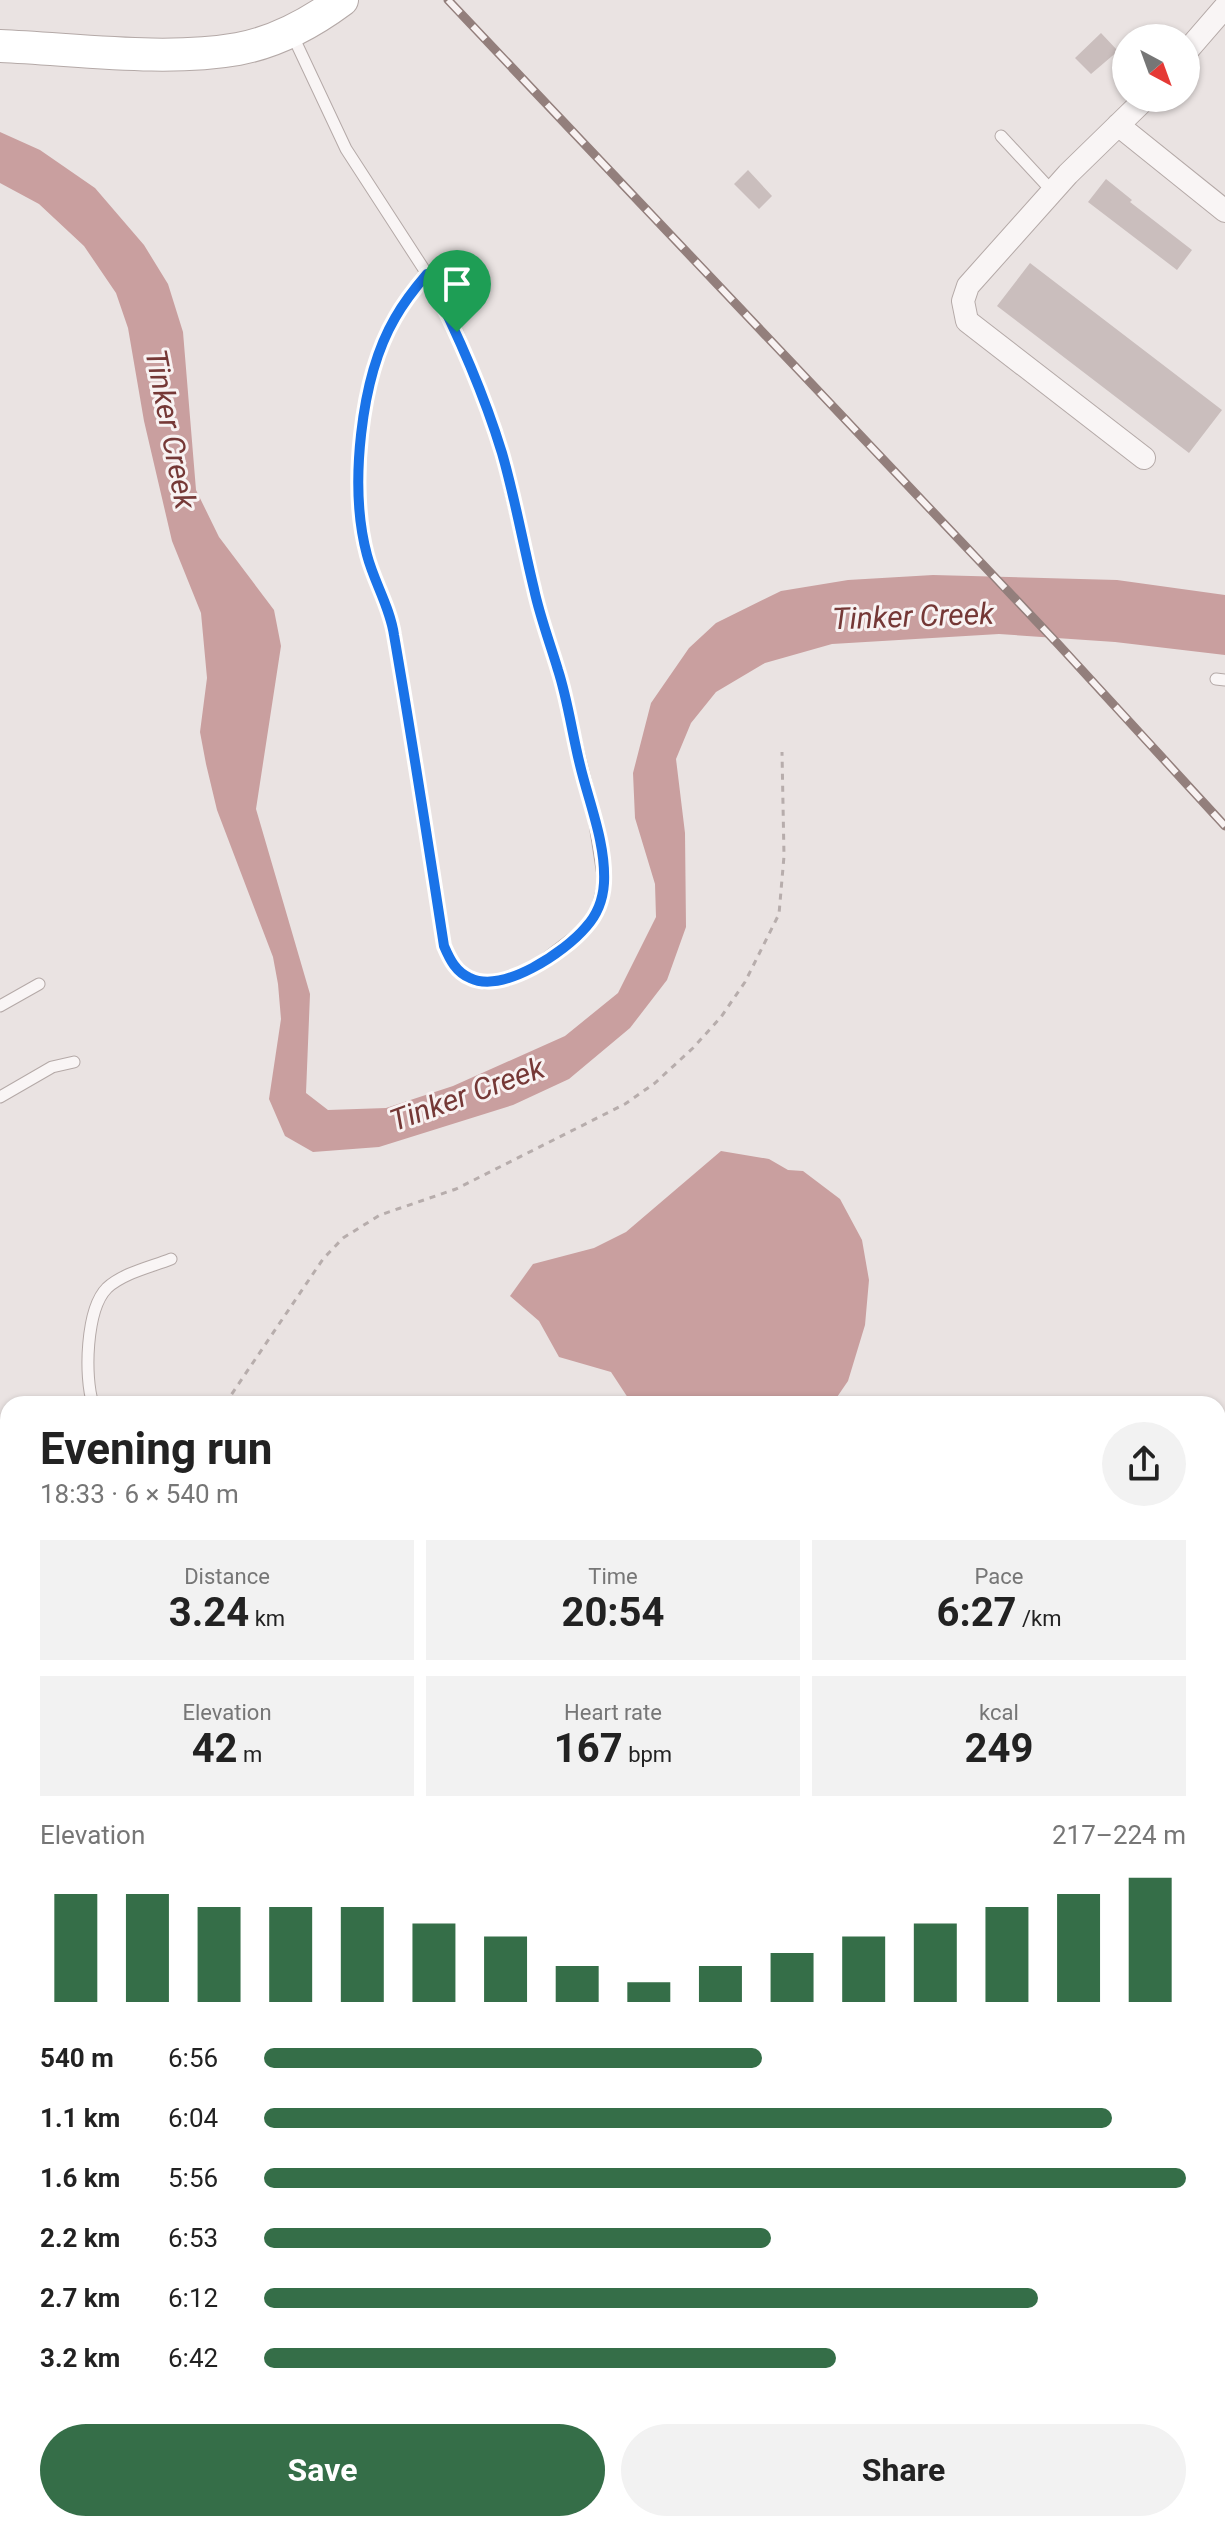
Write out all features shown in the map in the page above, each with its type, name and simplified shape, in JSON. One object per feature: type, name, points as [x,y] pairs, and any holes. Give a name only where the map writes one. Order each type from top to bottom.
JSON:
[{"type":"main road","points":[[0,46],[195,53],[239,49],[291,32],[342,0]]},
{"type":"street","points":[[1200,36],[1225,7]]},
{"type":"street","points":[[1131,112],[1052,191],[968,286],[963,301],[967,321],[1144,458]]},
{"type":"street","points":[[1118,125],[1225,211]]},
{"type":"lane","points":[[291,32],[346,149],[427,274],[467,356],[502,454],[534,590],[558,670],[593,811],[604,882],[596,914],[585,929],[539,964],[497,982],[471,979],[459,971],[444,946],[393,629],[367,555],[361,524],[359,451],[370,388],[393,320],[427,274]]},
{"type":"lane","points":[[1001,136],[1052,191]]},
{"type":"lane","points":[[0,1006],[39,984]]},
{"type":"lane","points":[[0,1097],[52,1067],[74,1062]]},
{"type":"lane","points":[[90,1396],[86,1368],[99,1299],[118,1279],[171,1259]]},
{"type":"path","points":[[230,1396],[323,1259],[343,1238],[380,1215],[456,1189],[625,1104],[684,1057],[721,1017],[745,982],[779,914],[784,856],[782,752]]},
{"type":"water","name":"Tinker Creek","points":[[0,132],[40,150],[95,188],[144,245],[168,284],[183,332],[196,490],[219,537],[274,610],[281,646],[256,809],[310,994],[306,1093],[328,1110],[386,1108],[453,1086],[565,1036],[618,993],[656,917],[655,884],[635,818],[633,773],[651,703],[689,648],[716,623],[781,591],[848,580],[933,575],[1117,580],[1225,595],[1225,655],[1115,642],[999,634],[832,644],[765,663],[716,692],[691,723],[676,759],[685,833],[686,927],[667,980],[630,1028],[569,1079],[513,1105],[379,1147],[313,1152],[285,1136],[269,1099],[281,1019],[278,984],[273,957],[217,810],[206,764],[200,732],[207,678],[201,613],[172,541],[144,421],[128,328],[116,293],[84,246],[39,204],[0,183]]},
{"type":"water","points":[[721,1151],[769,1159],[788,1170],[803,1171],[840,1199],[862,1240],[869,1280],[865,1325],[848,1381],[838,1396],[627,1396],[611,1372],[559,1357],[539,1321],[510,1296],[533,1264],[594,1248],[626,1232]]},
{"type":"building","points":[[1101,33],[1112,45],[1112,56],[1091,74],[1075,58]]},
{"type":"building","points":[[748,170],[772,196],[759,209],[734,184]]},
{"type":"building","points":[[1106,179],[1132,200],[1130,202],[1192,250],[1177,270],[1088,202]]},
{"type":"building","points":[[1030,263],[1222,410],[1189,453],[997,306]]},
{"type":"railway","points":[[448,0],[1058,644],[1225,826]]},
{"type":"route","points":[[427,274],[457,332],[502,454],[534,590],[558,670],[593,811],[604,882],[596,914],[585,929],[561,950],[509,979],[485,983],[459,971],[444,946],[393,629],[367,555],[361,524],[359,451],[363,416],[382,347],[393,320],[427,274]]}]
